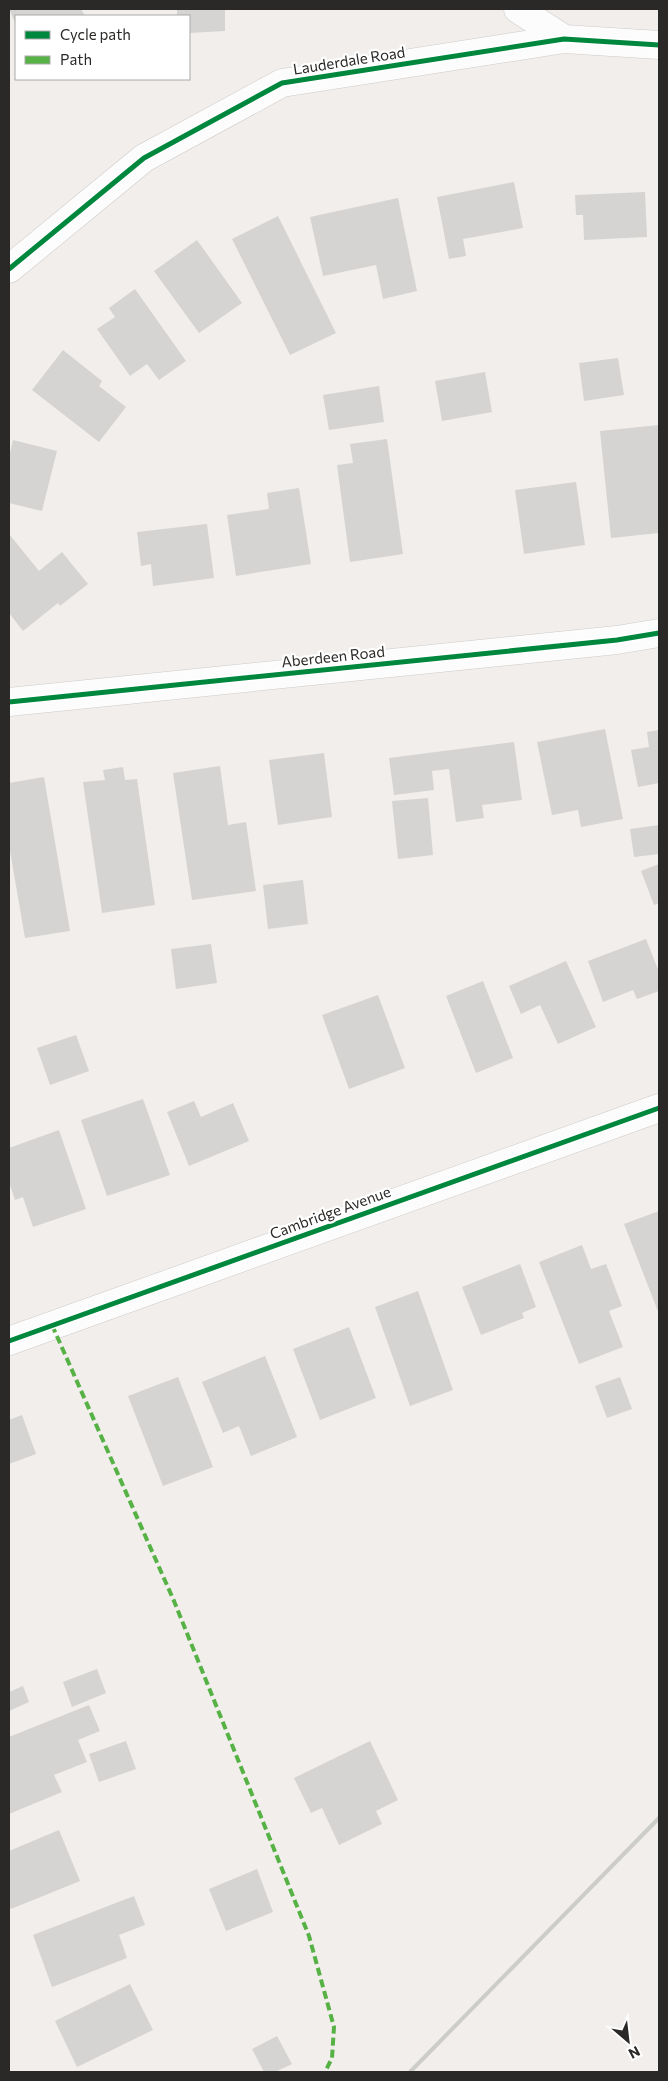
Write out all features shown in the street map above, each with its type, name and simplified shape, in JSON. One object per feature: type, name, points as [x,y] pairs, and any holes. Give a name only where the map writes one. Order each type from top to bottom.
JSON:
[{"type":"street","points":[[518,9],[564,39]]},
{"type":"street","name":"Lauderdale Road","points":[[9,269],[144,158],[282,83],[564,39],[659,45]]},
{"type":"street","name":"Aberdeen Road","points":[[9,702],[617,640],[659,632]]},
{"type":"street","name":"Cambridge Avenue","points":[[9,1340],[659,1108]]},
{"type":"building","points":[[9,9],[81,9],[84,15],[15,15],[15,23]]},
{"type":"building","points":[[177,9],[225,9],[225,31],[190,33],[190,15],[177,15]]},
{"type":"building","points":[[514,182],[523,228],[463,239],[466,256],[449,259],[437,197]]},
{"type":"building","points":[[645,192],[647,237],[584,240],[583,215],[576,215],[575,195]]},
{"type":"building","points":[[398,198],[417,291],[383,299],[376,265],[323,276],[310,217]]},
{"type":"building","points":[[278,216],[336,333],[290,355],[232,239]]},
{"type":"building","points":[[197,240],[242,303],[199,333],[154,271]]},
{"type":"building","points":[[135,289],[186,361],[159,380],[147,364],[130,376],[97,329],[115,317],[109,308]]},
{"type":"building","points":[[63,350],[102,381],[99,386],[126,407],[99,442],[32,390]]},
{"type":"building","points":[[618,358],[624,395],[584,401],[579,363]]},
{"type":"building","points":[[485,372],[492,412],[442,421],[435,381]]},
{"type":"building","points":[[379,386],[384,422],[329,430],[323,395]]},
{"type":"building","points":[[659,425],[659,533],[611,538],[600,431]]},
{"type":"building","points":[[387,439],[403,554],[350,562],[337,465],[353,463],[350,444]]},
{"type":"building","points":[[13,440],[57,451],[42,511],[9,503],[9,457]]},
{"type":"building","points":[[576,482],[585,545],[524,554],[515,490]]},
{"type":"building","points":[[299,488],[311,564],[236,576],[227,515],[269,509],[267,493]]},
{"type":"building","points":[[207,524],[214,578],[153,586],[151,564],[141,566],[137,532]]},
{"type":"building","points":[[9,534],[39,571],[62,552],[88,584],[60,606],[58,603],[23,631],[9,613]]},
{"type":"building","points":[[605,729],[623,819],[581,827],[578,810],[552,815],[537,742]]},
{"type":"building","points":[[659,730],[659,783],[638,787],[631,750],[649,747],[647,732]]},
{"type":"building","points":[[514,742],[522,800],[482,805],[484,818],[456,822],[449,769],[432,771],[434,790],[394,795],[389,758]]},
{"type":"building","points":[[324,753],[332,817],[278,825],[269,760]]},
{"type":"building","points":[[220,766],[228,825],[246,822],[256,891],[192,900],[173,773]]},
{"type":"building","points":[[123,767],[125,780],[137,779],[155,905],[102,913],[83,782],[105,780],[103,770]]},
{"type":"building","points":[[44,777],[70,931],[25,938],[9,845],[9,783]]},
{"type":"building","points":[[428,798],[433,855],[398,859],[392,801]]},
{"type":"building","points":[[659,825],[659,854],[634,857],[630,829]]},
{"type":"building","points":[[659,864],[659,903],[654,905],[641,871]]},
{"type":"building","points":[[303,880],[308,924],[268,929],[263,885]]},
{"type":"building","points":[[646,939],[659,972],[659,991],[637,999],[633,990],[603,1002],[588,961]]},
{"type":"building","points":[[211,944],[217,983],[176,989],[171,949]]},
{"type":"building","points":[[566,961],[596,1027],[558,1044],[540,1005],[521,1014],[509,986]]},
{"type":"building","points":[[483,981],[513,1058],[476,1073],[446,996]]},
{"type":"building","points":[[378,995],[405,1068],[349,1089],[322,1015]]},
{"type":"building","points":[[76,1035],[89,1071],[50,1085],[37,1048]]},
{"type":"building","points":[[143,1099],[170,1175],[107,1196],[81,1120]]},
{"type":"building","points":[[194,1101],[201,1117],[233,1103],[249,1141],[189,1166],[167,1112]]},
{"type":"building","points":[[59,1130],[86,1209],[33,1227],[23,1197],[15,1200],[9,1182],[9,1148]]},
{"type":"building","points":[[659,1211],[659,1314],[624,1224]]},
{"type":"building","points":[[582,1245],[591,1269],[606,1264],[622,1306],[609,1311],[623,1347],[579,1364],[539,1262]]},
{"type":"building","points":[[520,1264],[536,1307],[522,1313],[524,1318],[481,1335],[462,1287]]},
{"type":"building","points":[[418,1291],[453,1390],[410,1406],[375,1307]]},
{"type":"building","points":[[349,1327],[376,1398],[320,1420],[293,1349]]},
{"type":"building","points":[[265,1356],[297,1437],[251,1456],[239,1426],[223,1433],[202,1382]]},
{"type":"building","points":[[178,1377],[213,1467],[163,1486],[128,1396]]},
{"type":"building","points":[[620,1377],[632,1409],[607,1418],[595,1386]]},
{"type":"building","points":[[22,1415],[36,1454],[9,1464],[9,1420]]},
{"type":"building","points":[[97,1669],[106,1693],[72,1707],[63,1682]]},
{"type":"building","points":[[23,1686],[29,1702],[9,1711],[9,1692]]},
{"type":"building","points":[[89,1705],[100,1731],[78,1740],[87,1762],[54,1775],[62,1792],[9,1814],[9,1737]]},
{"type":"building","points":[[126,1741],[136,1769],[99,1782],[89,1754]]},
{"type":"building","points":[[370,1741],[398,1800],[376,1811],[382,1824],[339,1845],[322,1808],[311,1813],[294,1778]]},
{"type":"building","points":[[59,1830],[80,1881],[11,1909],[9,1904],[9,1851]]},
{"type":"building","points":[[257,1869],[273,1912],[226,1931],[209,1889]]},
{"type":"building","points":[[134,1896],[145,1925],[119,1935],[127,1958],[52,1987],[33,1935]]},
{"type":"building","points":[[130,1984],[153,2030],[77,2067],[55,2021]]},
{"type":"building","points":[[277,2036],[292,2064],[275,2072],[264,2072],[252,2049]]},
{"type":"railway","points":[[410,2072],[659,1818]]},
{"type":"marked path","points":[[52,1325],[174,1601],[309,1936],[334,2027],[332,2058],[325,2072]]},
{"type":"cycle path","points":[[9,269],[144,158],[282,83],[564,39],[659,45]]},
{"type":"cycle path","points":[[9,702],[617,640],[659,633]]},
{"type":"cycle path","points":[[9,1341],[659,1108]]}]
